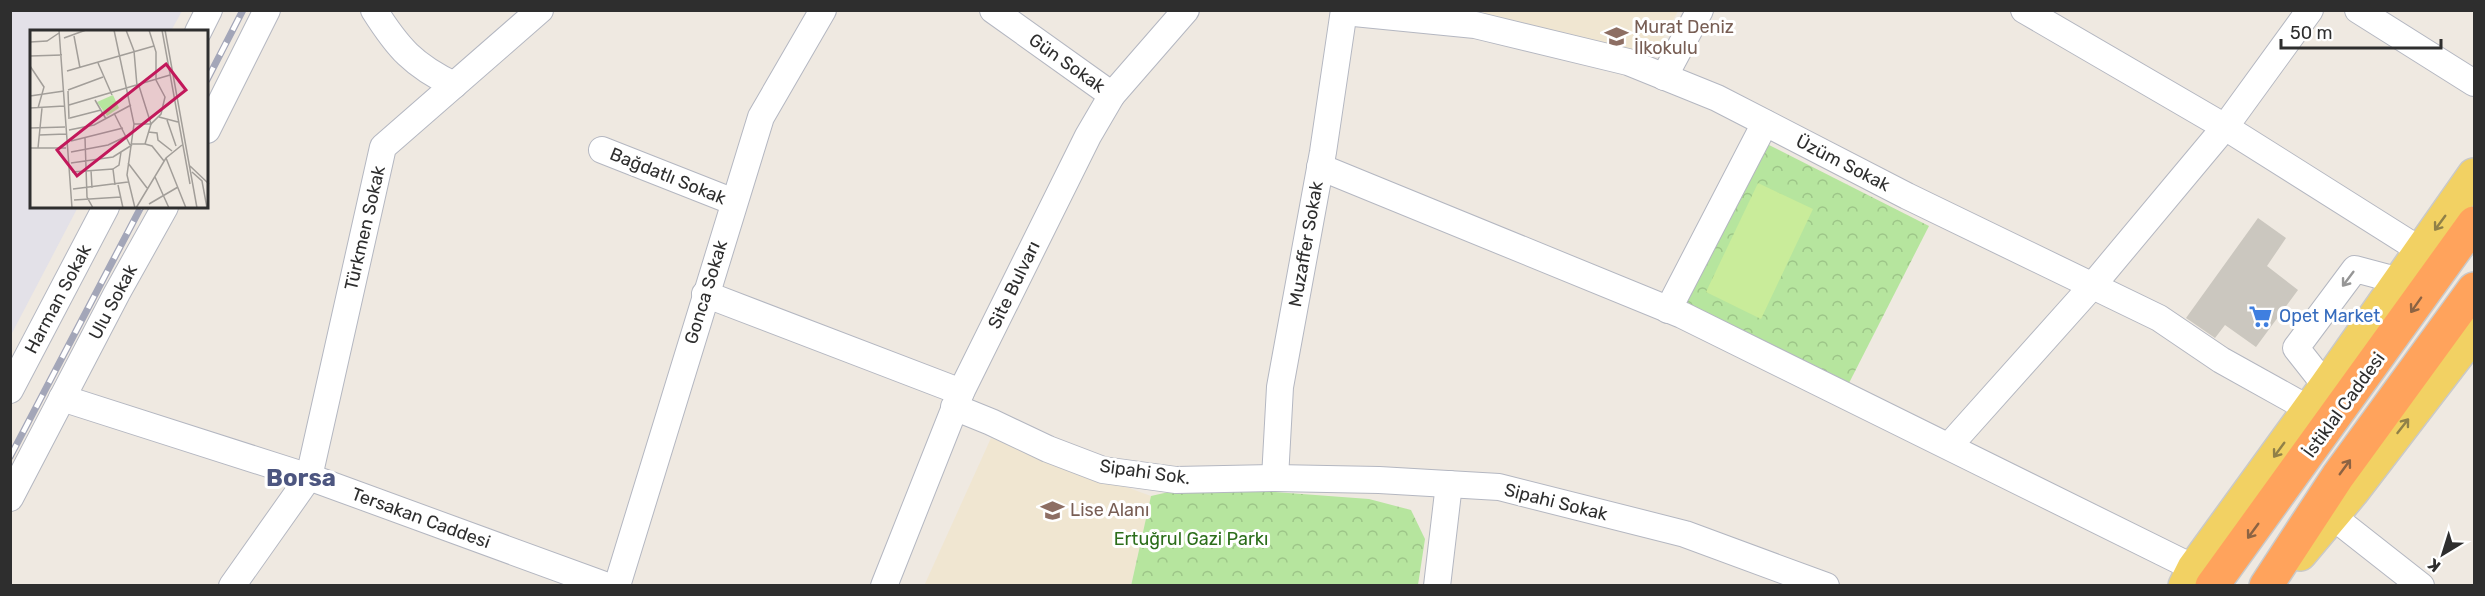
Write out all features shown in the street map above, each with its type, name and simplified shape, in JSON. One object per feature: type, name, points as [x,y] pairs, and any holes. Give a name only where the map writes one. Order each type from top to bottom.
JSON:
[{"type":"highway","name":"İstiklal Caddesi","points":[[2197,580],[2475,223]]},
{"type":"highway","name":"İstiklal Caddesi","points":[[2266,585],[2338,476],[2475,289]]},
{"type":"main road","points":[[2197,580],[2318,398],[2475,175]]},
{"type":"main road","points":[[2274,585],[2332,516],[2475,333]]},
{"type":"street","points":[[199,30],[209,10]]},
{"type":"street","points":[[208,128],[267,10]]},
{"type":"street","points":[[374,10],[402,50],[427,72],[454,85]]},
{"type":"street","name":"Türkmen Sokak","points":[[309,477],[383,147],[540,10]]},
{"type":"street","name":"Gonca Sokak","points":[[617,585],[760,117],[823,10]]},
{"type":"street","name":"Gün Sokak","points":[[993,10],[1112,95]]},
{"type":"street","name":"Site Bulvarı","points":[[884,585],[957,400],[1088,136],[1112,95],[1186,10]]},
{"type":"street","points":[[1664,77],[1700,10]]},
{"type":"street","points":[[2024,10],[2225,127],[2420,250]]},
{"type":"street","points":[[1949,446],[2093,285],[2225,127],[2310,10]]},
{"type":"street","points":[[2358,10],[2475,83]]},
{"type":"street","name":"Üzüm Sokak","points":[[1344,11],[1475,25],[1628,62],[1717,99],[1907,196],[2093,285],[2158,318],[2221,360],[2318,398]]},
{"type":"street","name":"Muzaffer Sokak","points":[[1275,478],[1280,387],[1320,167],[1344,11]]},
{"type":"street","points":[[1668,310],[1765,123]]},
{"type":"street","name":"Bağdatlı Sokak","points":[[602,150],[734,202]]},
{"type":"street","points":[[1320,167],[1668,310],[1949,446],[2197,580]]},
{"type":"street","name":"Harman Sokak","points":[[10,390],[105,208]]},
{"type":"street","name":"Ulu Sokak","points":[[10,498],[164,208]]},
{"type":"street","points":[[2318,398],[2296,348],[2355,269],[2400,281]]},
{"type":"street","name":"Sipahi Sok.","points":[[705,294],[957,400],[991,422],[1103,470],[1176,480],[1275,478]]},
{"type":"street","name":"Tersakan Caddesi","points":[[62,398],[309,477],[607,585]]},
{"type":"street","points":[[232,585],[309,477]]},
{"type":"street","name":"Sipahi Sokak","points":[[1275,478],[1498,487],[1685,534],[1826,585]]},
{"type":"street","points":[[1437,585],[1449,484]]},
{"type":"street","points":[[2332,516],[2421,585]]},
{"type":"shaded area","points":[[11,10],[182,11],[172,30],[30,30],[30,208],[77,208],[11,335]]},
{"type":"shaded area","name":"Murat Deniz İlkokulu","points":[[1484,10],[1678,11],[1653,57],[1482,17]]},
{"type":"shaded area","name":"Lise Alanı","points":[[991,438],[1151,496],[1131,585],[924,586]]},
{"type":"green space","points":[[1761,141],[1929,226],[1848,385],[1681,300]]},
{"type":"green space","points":[[1758,183],[1813,209],[1761,319],[1706,292]]},
{"type":"green space","name":"Ertuğrul Gazi Parkı","points":[[1173,491],[1275,492],[1369,499],[1411,510],[1425,539],[1418,585],[1131,586],[1151,496]]},
{"type":"building","points":[[2258,218],[2286,238],[2267,266],[2298,290],[2256,347],[2225,325],[2215,338],[2186,318]]},
{"type":"railway","points":[[208,78],[243,10]]},
{"type":"railway","points":[[10,457],[140,208]]},
{"type":"place","name":"Murat Deniz İlkokulu","points":[[1616,37]]},
{"type":"place","name":"Opet Market","points":[[2261,316]]},
{"type":"place","name":"Lise Alanı","points":[[1052,510]]},
{"type":"district","name":"Borsa","points":[[301,478]]}]
